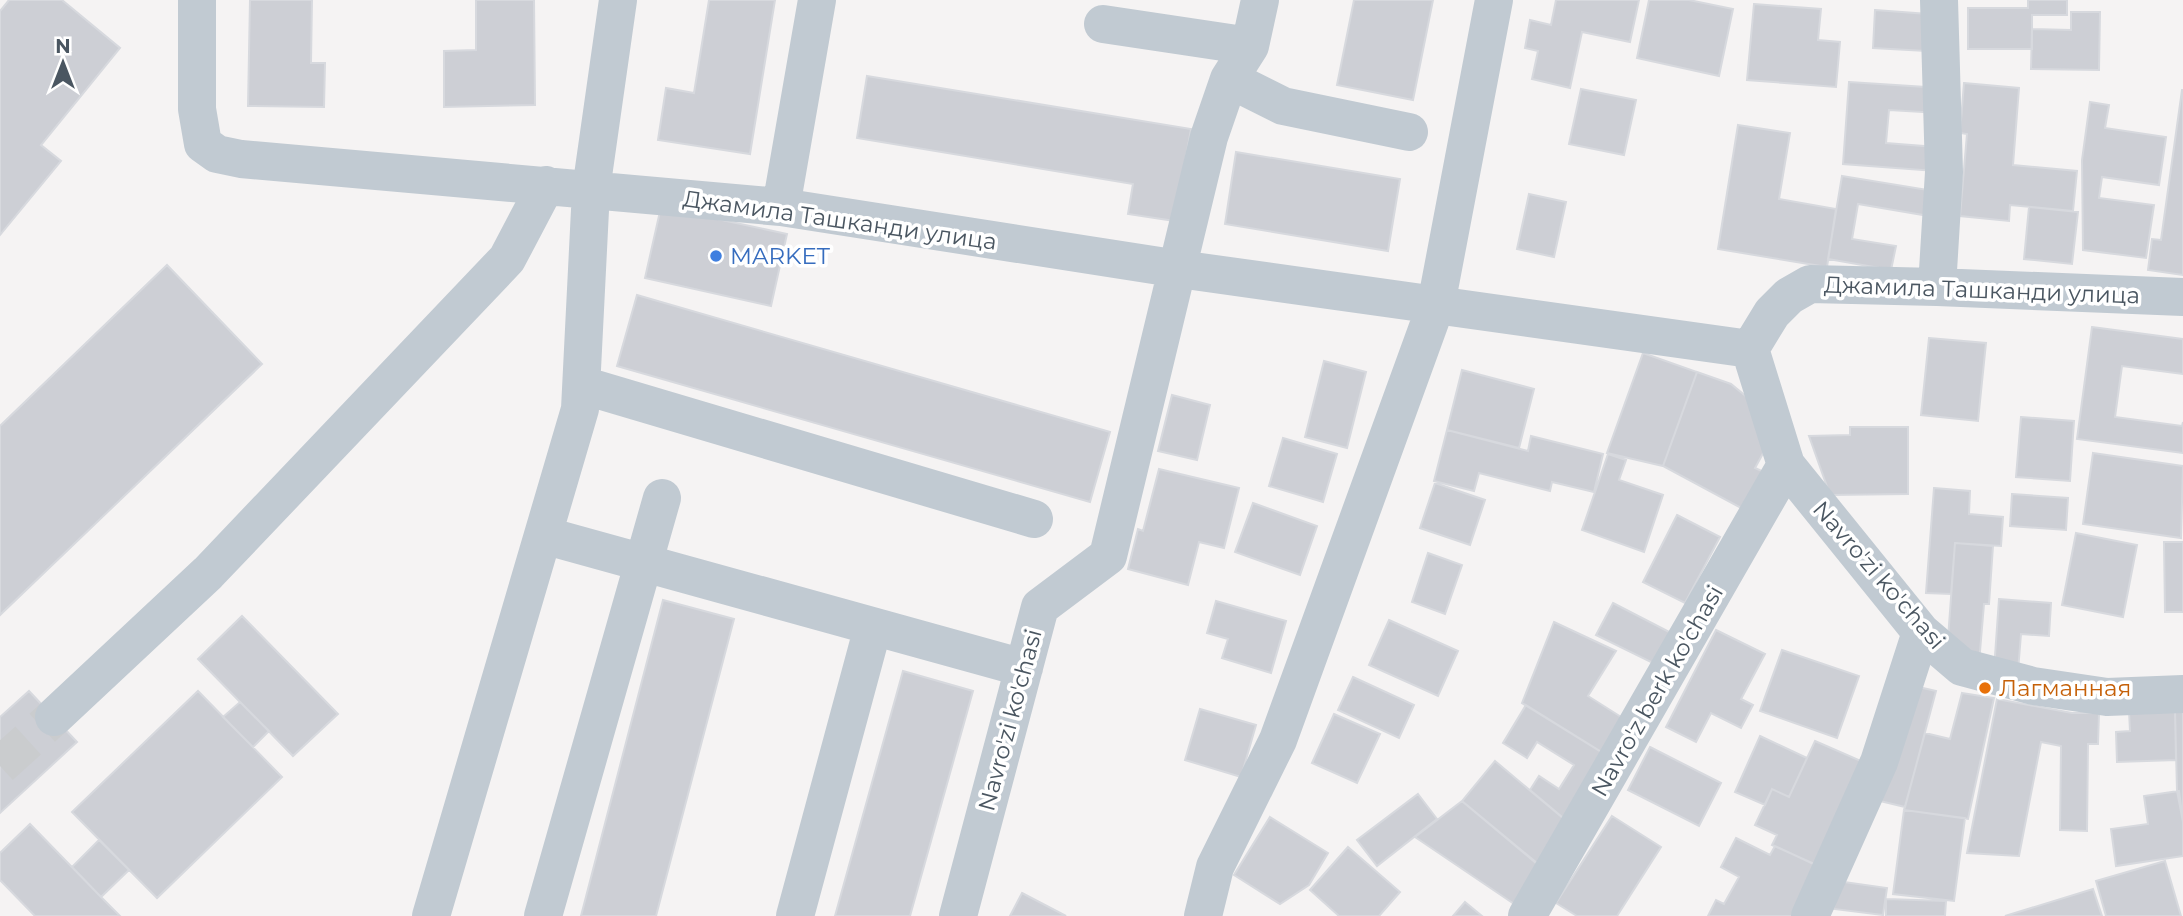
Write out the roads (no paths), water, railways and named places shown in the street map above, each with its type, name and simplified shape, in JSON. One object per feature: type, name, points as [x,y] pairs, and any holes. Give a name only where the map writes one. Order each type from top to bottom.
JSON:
[{"type":"street","name":"Джамила Ташканди улица","points":[[197,0],[197,109],[203,144],[217,154],[241,159],[780,207],[1179,269],[1750,349],[1772,313],[1789,296],[1810,284],[2183,297]]},
{"type":"street","points":[[431,916],[580,409],[591,190],[618,0]]},
{"type":"street","points":[[780,207],[817,0]]},
{"type":"street","points":[[1103,24],[1250,46],[1260,0]]},
{"type":"street","points":[[1203,916],[1215,867],[1278,740],[1436,305],[1494,0]]},
{"type":"street","points":[[1937,287],[1944,172],[1939,0]]},
{"type":"street","name":"Navro'zi ko'chasi","points":[[958,916],[1040,607],[1108,556],[1209,137],[1229,79],[1250,46]]},
{"type":"street","points":[[1229,79],[1283,106],[1409,132]]},
{"type":"street","points":[[54,717],[208,573],[507,259],[546,185]]},
{"type":"street","name":"Navro'zi ko'chasi","points":[[1750,349],[1786,465],[1921,632],[1962,667],[2034,686],[2107,697],[2183,694]]},
{"type":"street","points":[[582,385],[1034,519]]},
{"type":"street","name":"Navro'z berk ko'chasi","points":[[1527,916],[1786,465]]},
{"type":"street","points":[[543,916],[662,499]]},
{"type":"street","points":[[543,535],[1024,668]]},
{"type":"street","points":[[795,916],[873,626]]},
{"type":"street","points":[[1810,916],[1879,762],[1921,632]]},
{"type":"tunnel","points":[[0,766],[54,717]]},
{"type":"place","name":"MARKET","points":[[716,256]]},
{"type":"place","name":"Лагманная","points":[[1985,688]]}]
